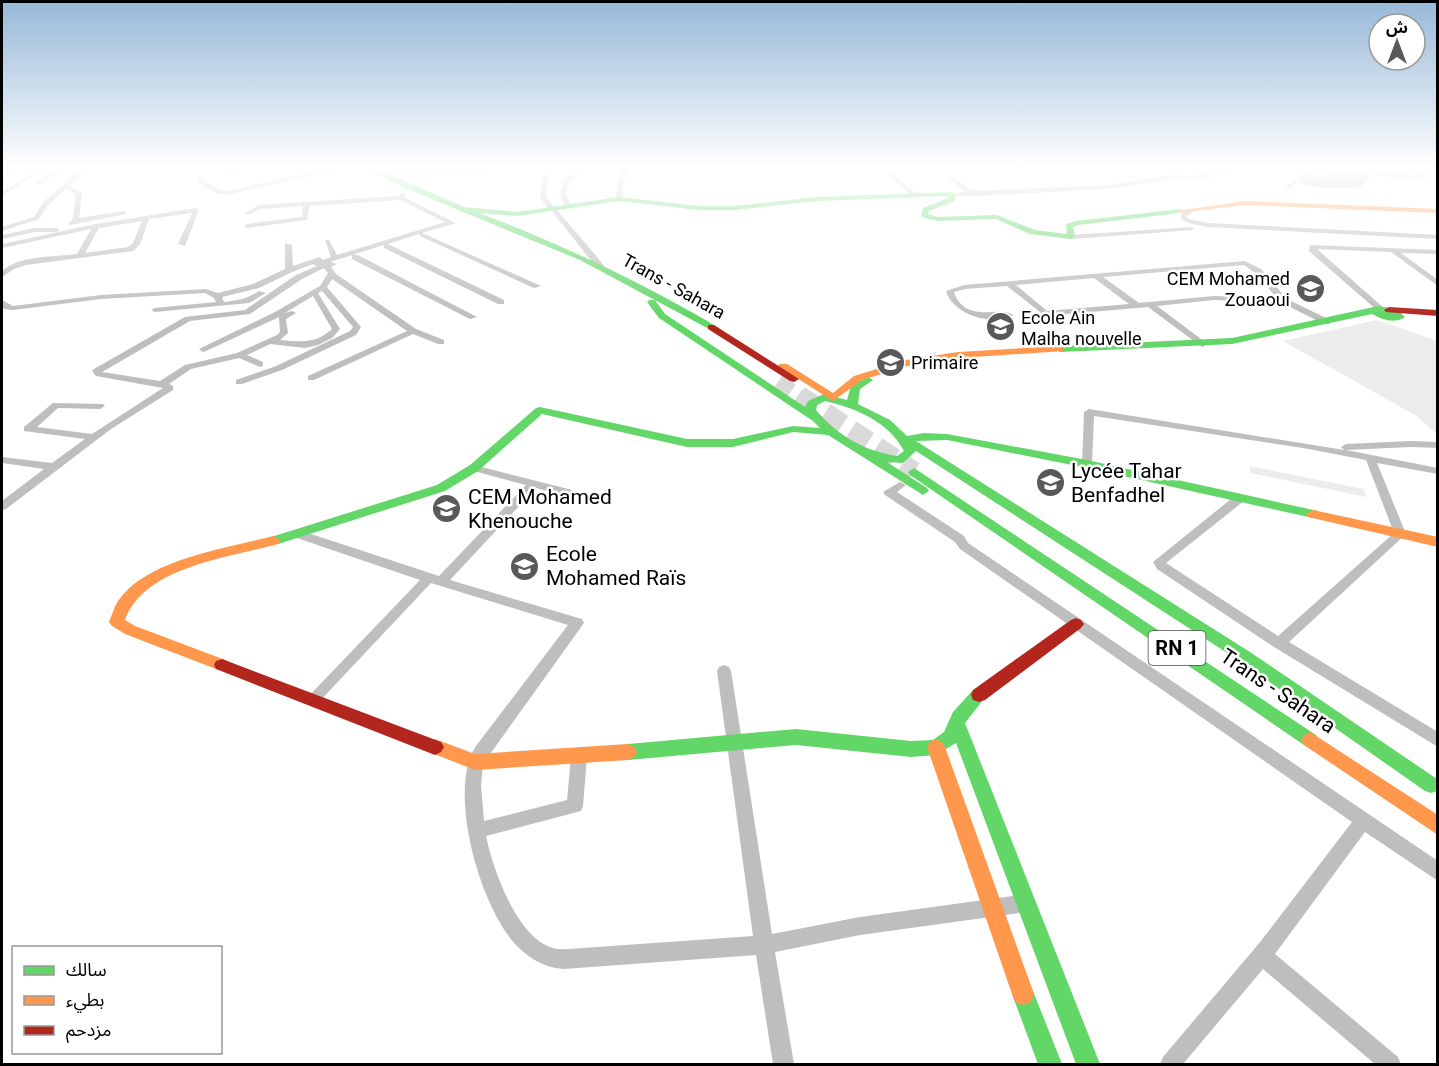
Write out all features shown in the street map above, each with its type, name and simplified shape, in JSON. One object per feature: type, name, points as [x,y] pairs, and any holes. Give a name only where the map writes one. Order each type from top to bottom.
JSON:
[{"type":"main road","name":"Trans - Sahara","points":[[456,216],[560,254],[606,275],[778,382]]},
{"type":"main road","name":"Trans - Sahara","points":[[477,216],[600,266],[688,312],[794,380]]},
{"type":"main road","points":[[927,216],[938,219],[997,217],[1010,220],[1033,232],[1071,237],[1069,226],[1076,223],[1133,216]]},
{"type":"main road","points":[[652,302],[663,316],[814,418],[831,432],[1131,630],[1361,773]]},
{"type":"main road","points":[[688,312],[714,322],[833,398],[852,405],[1244,656],[1434,787]]},
{"type":"main road","points":[[833,398],[836,391],[869,372],[900,364],[950,356],[1202,344],[1257,337],[1327,322],[1386,313],[1437,313]]},
{"type":"main road","points":[[852,405],[855,388],[868,380],[896,370],[935,362],[979,357],[1246,346],[1386,313],[1437,319]]},
{"type":"main road","points":[[814,418],[810,410],[812,403],[824,397],[833,398]]},
{"type":"main road","points":[[831,432],[793,429],[733,443],[687,443],[540,410],[474,468],[453,482],[432,491],[298,534],[163,572],[128,597],[117,611],[117,622],[130,630],[475,762],[579,757],[796,737],[911,749],[936,747],[951,737],[964,709],[975,698],[1076,624]]},
{"type":"main road","points":[[906,440],[924,436],[947,437],[1087,464],[1396,537],[1437,550]]},
{"type":"main road","points":[[867,454],[884,460],[899,460],[910,452],[906,440]]},
{"type":"main road","points":[[1058,460],[1086,469],[1236,500]]},
{"type":"main road","name":"Trans - Sahara","points":[[1434,787],[920,469],[1437,826]]},
{"type":"main road","points":[[1396,537],[1437,542]]},
{"type":"main road","points":[[957,724],[1088,1065]]},
{"type":"main road","points":[[936,747],[991,908],[1050,1065]]},
{"type":"street","points":[[2,229],[37,218],[38,216]]},
{"type":"street","points":[[75,221],[76,216]]},
{"type":"street","points":[[2,246],[43,238],[75,221],[107,216]]},
{"type":"street","points":[[2,237],[35,230],[58,232],[156,216]]},
{"type":"street","points":[[182,244],[194,216]]},
{"type":"street","points":[[247,226],[305,219],[306,216]]},
{"type":"street","points":[[2,506],[95,437],[170,388],[162,384],[99,374],[97,371],[188,319],[250,310],[299,276],[329,270],[354,257],[457,224],[438,216]]},
{"type":"street","points":[[557,216],[600,266]]},
{"type":"street","points":[[1184,216],[1183,218],[1190,222],[1208,225],[1437,237]]},
{"type":"street","points":[[2,276],[11,267],[28,260],[126,251],[133,248],[147,217]]},
{"type":"street","points":[[217,296],[256,286],[289,270],[450,222]]},
{"type":"street","points":[[79,257],[96,226]]},
{"type":"street","points":[[1071,237],[1191,229]]},
{"type":"street","points":[[422,235],[537,286]]},
{"type":"street","points":[[36,247],[43,238]]},
{"type":"street","points":[[327,241],[334,257]]},
{"type":"street","points":[[288,245],[289,270]]},
{"type":"street","points":[[387,246],[501,302]]},
{"type":"street","points":[[1386,313],[1312,249],[1316,247],[1437,252]]},
{"type":"street","points":[[1393,250],[1437,284]]},
{"type":"street","points":[[155,310],[249,301],[297,273],[334,257]]},
{"type":"street","points":[[354,257],[473,317]]},
{"type":"street","points":[[1009,315],[976,316],[966,313],[950,295],[950,291],[955,288],[1245,263],[1258,271],[1284,301],[1327,322]]},
{"type":"street","points":[[162,384],[188,367],[240,355],[280,337],[284,333],[282,318],[319,292],[329,270]]},
{"type":"street","points":[[329,270],[413,331],[441,342]]},
{"type":"street","points":[[1095,275],[1138,306]]},
{"type":"street","points":[[1009,283],[1045,314],[1214,298],[1284,301]]},
{"type":"street","points":[[2,302],[7,308],[13,308],[101,297],[206,291],[217,296],[222,305]]},
{"type":"street","points":[[269,340],[305,345],[329,336],[336,328],[319,292]]},
{"type":"street","points":[[202,349],[278,314],[319,292]]},
{"type":"street","points":[[239,382],[279,368],[352,333],[357,327],[319,292]]},
{"type":"street","points":[[1151,305],[1202,344]]},
{"type":"street","points":[[311,378],[413,331]]},
{"type":"street","points":[[240,355],[260,364]]},
{"type":"street","points":[[95,437],[28,429],[56,405],[100,406]]},
{"type":"street","points":[[1087,464],[1089,412],[1303,445],[1437,471]]},
{"type":"street","points":[[1303,445],[1352,448],[1411,444],[1437,445]]},
{"type":"street","points":[[1279,643],[1396,537],[1370,458]]},
{"type":"street","points":[[4,462],[56,467]]},
{"type":"street","points":[[474,468],[568,493]]},
{"type":"street","points":[[312,700],[533,484]]},
{"type":"street","points":[[900,485],[889,492],[960,539],[964,546],[1076,624],[1437,872]]},
{"type":"street","points":[[2,495],[15,496]]},
{"type":"street","points":[[1236,500],[1159,562],[1189,585],[1279,643],[1436,737]]},
{"type":"street","points":[[298,534],[435,580],[577,623],[475,762],[473,815],[483,859],[504,911],[518,932],[540,953],[555,959],[578,959],[764,945],[860,926],[1027,903]]},
{"type":"street","points":[[724,671],[784,1065]]},
{"type":"street","points":[[475,831],[575,806],[579,757]]},
{"type":"street","points":[[1170,1065],[1262,955],[1364,821]]},
{"type":"street","points":[[1262,955],[1391,1065]]},
{"type":"shaded area","points":[[1377,320],[1437,341],[1437,434],[1415,415],[1283,341]]},
{"type":"shaded area","points":[[1249,466],[1364,489],[1366,497],[1251,473]]},
{"type":"tunnel","points":[[778,382],[801,398]]},
{"type":"tunnel","points":[[799,396],[914,472]]},
{"type":"traffic: fast","points":[[480,216],[583,259],[648,291],[711,327]]},
{"type":"traffic: fast","points":[[927,216],[938,219],[997,217],[1033,232],[1071,237],[1069,226],[1076,223],[1139,216]]},
{"type":"traffic: fast","points":[[652,302],[662,316],[814,418]]},
{"type":"traffic: fast","points":[[1378,309],[1393,311],[1400,317],[1388,318],[1376,313],[1378,309]]},
{"type":"traffic: fast","points":[[1060,349],[1232,341],[1375,311]]},
{"type":"traffic: fast","points":[[852,405],[855,388],[868,380]]},
{"type":"traffic: fast","points":[[824,397],[849,404],[874,415],[896,431],[910,452],[899,460],[886,458],[861,450],[838,437],[810,410],[812,403],[824,397]]},
{"type":"traffic: fast","points":[[273,541],[441,488],[474,468],[540,410],[687,443],[733,443],[793,429],[831,432]]},
{"type":"traffic: fast","points":[[906,440],[924,436],[947,437],[1087,464],[1313,514]]},
{"type":"traffic: fast","points":[[906,440],[1244,656],[1431,785]]},
{"type":"traffic: fast","points":[[867,454],[923,491]]},
{"type":"traffic: fast","points":[[914,472],[1310,740]]},
{"type":"traffic: fast","points":[[628,752],[796,737],[911,749],[936,747],[951,737],[959,717],[979,695]]},
{"type":"traffic: fast","points":[[957,724],[1088,1064]]},
{"type":"traffic: fast","points":[[1023,994],[1050,1064]]},
{"type":"traffic: slow","points":[[833,398],[858,378],[906,363],[958,355],[1060,349]]},
{"type":"traffic: slow","points":[[783,366],[833,398]]},
{"type":"traffic: slow","points":[[1313,514],[1438,542]]},
{"type":"traffic: slow","points":[[222,665],[130,630],[117,622],[124,604],[138,588],[158,576],[207,558],[273,541]]},
{"type":"traffic: slow","points":[[1310,740],[1438,826]]},
{"type":"traffic: slow","points":[[435,747],[475,762],[628,752]]},
{"type":"traffic: slow","points":[[936,747],[1023,994]]},
{"type":"traffic: jam","points":[[1389,310],[1438,313]]},
{"type":"traffic: jam","points":[[711,327],[794,379]]},
{"type":"traffic: jam","points":[[979,695],[1076,624]]},
{"type":"traffic: jam","points":[[222,665],[435,747]]},
{"type":"place","name":"CEM Mohamed Zouaoui","points":[[1311,288]]},
{"type":"place","name":"Ecole Ain Malha nouvelle","points":[[1000,327]]},
{"type":"place","name":"Primaire","points":[[890,362]]},
{"type":"place","name":"Lycée Tahar Benfadhel","points":[[1050,483]]},
{"type":"place","name":"CEM Mohamed Khenouche","points":[[447,509]]},
{"type":"place","name":"Ecole Mohamed Raïs","points":[[525,566]]}]
